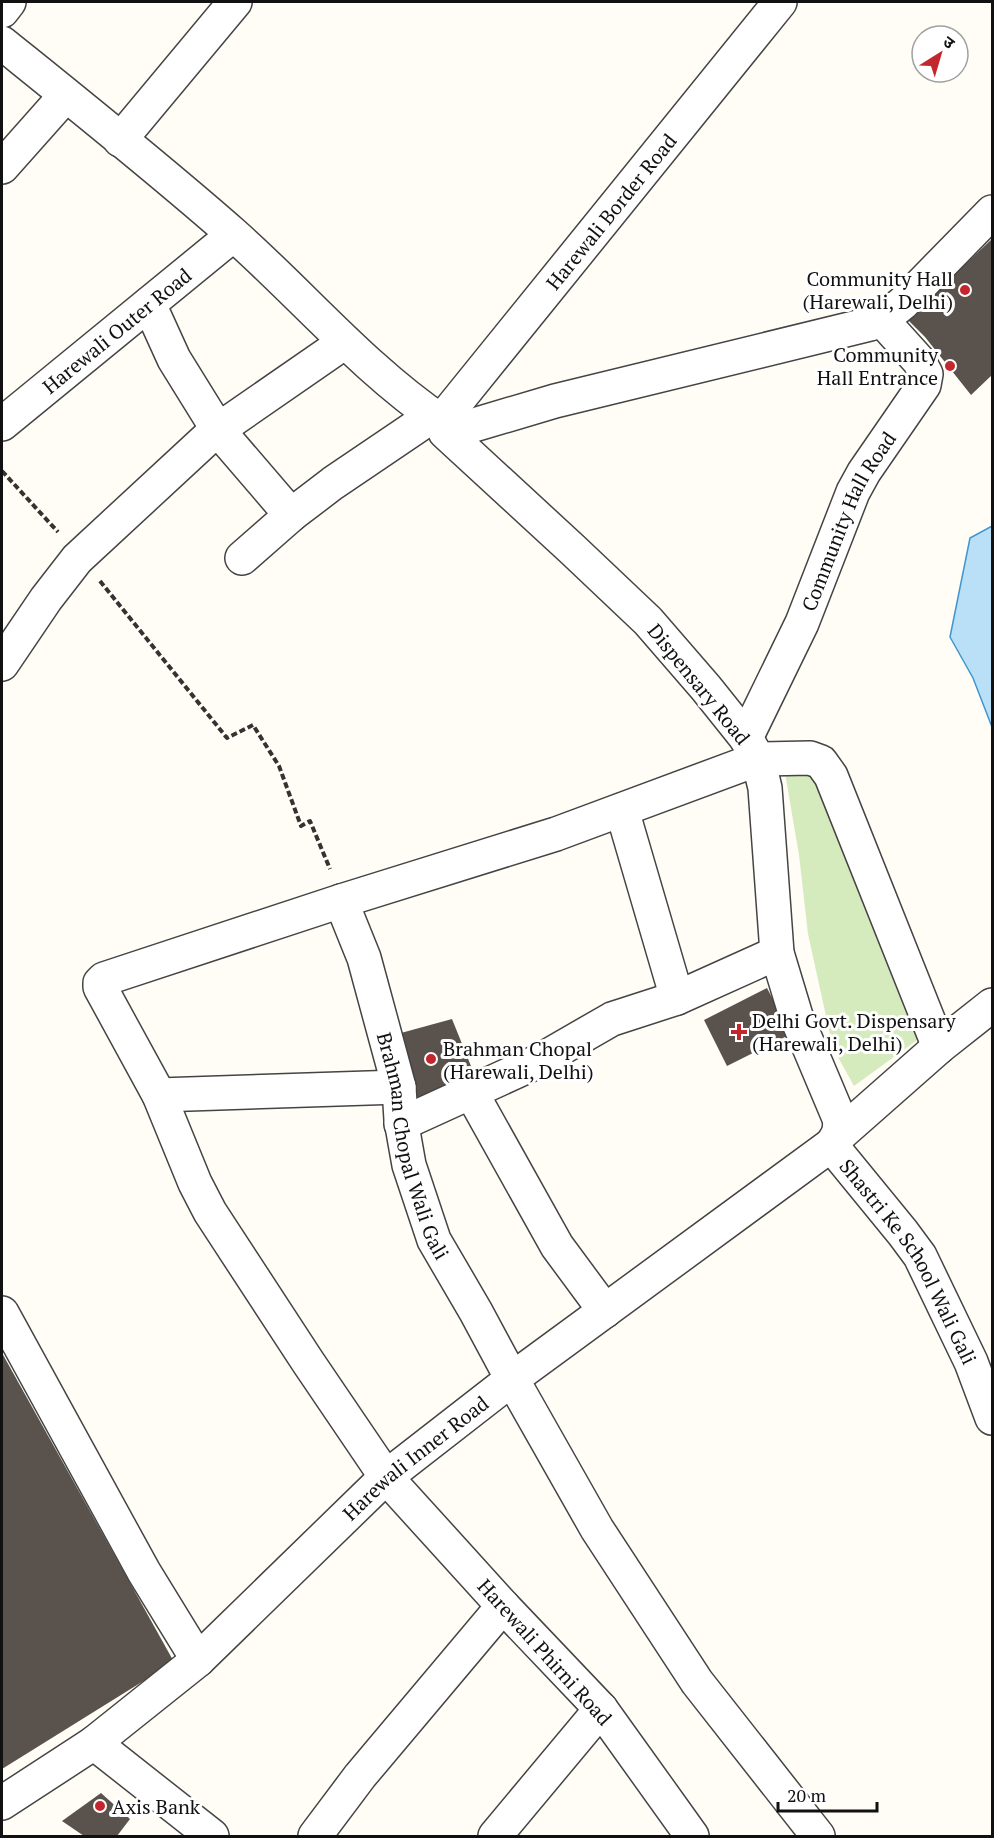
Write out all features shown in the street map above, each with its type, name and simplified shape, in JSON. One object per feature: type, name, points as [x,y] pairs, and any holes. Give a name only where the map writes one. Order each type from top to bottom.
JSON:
[{"type":"street","points":[[2,11],[9,2]]},
{"type":"street","points":[[120,140],[235,2]]},
{"type":"street","name":"Harewali Border Road","points":[[441,424],[780,2]]},
{"type":"street","name":"Dispensary Road","points":[[2,43],[233,235],[345,342],[441,424],[648,621],[706,688],[752,749],[765,788],[777,953],[796,1016],[839,1118],[836,1136]]},
{"type":"street","points":[[2,167],[66,95]]},
{"type":"street","points":[[242,558],[291,515],[333,483],[441,424],[474,425],[555,401],[882,320],[903,303],[993,212]]},
{"type":"street","name":"Harewali Outer Road","points":[[2,424],[233,235]]},
{"type":"street","points":[[149,304],[174,358],[218,430],[291,515]]},
{"type":"street","name":"Community Hall Road","points":[[752,749],[859,482],[924,385],[926,374],[920,361],[882,320]]},
{"type":"street","points":[[2,664],[46,599],[80,556],[218,430],[345,342]]},
{"type":"street","points":[[341,901],[556,834],[622,810],[752,749],[810,758],[821,762],[831,776],[939,1047]]},
{"type":"street","points":[[622,810],[677,998]]},
{"type":"street","name":"Brahman Chopal Wali Gali","points":[[341,901],[364,958],[399,1087],[401,1124],[409,1165],[434,1240],[597,1529],[697,1682],[818,1836]]},
{"type":"street","name":"Harewali Phirni Road","points":[[341,901],[105,979],[100,983],[100,987],[159,1095],[195,1183],[210,1212],[386,1477],[503,1606],[601,1709],[692,1836]]},
{"type":"street","points":[[401,1124],[539,1061],[612,1019],[677,998],[777,953]]},
{"type":"street","name":"Harewali Inner Road","points":[[2,1803],[94,1743],[198,1660],[386,1477],[512,1379],[836,1136],[939,1047],[993,1005]]},
{"type":"street","points":[[159,1095],[399,1087]]},
{"type":"street","points":[[471,1092],[557,1246],[605,1311]]},
{"type":"street","name":"Shastri Ke School Wali Gali","points":[[836,1136],[920,1256],[971,1362],[993,1418]]},
{"type":"street","points":[[2,1313],[144,1572],[198,1660]]},
{"type":"street","points":[[315,1836],[360,1776],[503,1606]]},
{"type":"street","points":[[495,1836],[601,1709]]},
{"type":"street","points":[[94,1743],[212,1836]]},
{"type":"path","points":[[2,471],[80,556],[227,738],[254,725],[279,766],[301,826],[310,821],[341,901]]},
{"type":"green space","points":[[785,773],[822,774],[928,1032],[854,1086],[833,1048],[808,934],[799,855]]},
{"type":"water","points":[[992,526],[992,727],[973,678],[950,637],[970,538]]},
{"type":"building","name":"Community Hall (Harewali, Delhi)","points":[[992,239],[992,375],[971,395],[925,337],[907,319]]},
{"type":"building","points":[[767,988],[791,1034],[727,1066],[704,1020]]},
{"type":"building","name":"Brahman Chopal (Harewali, Delhi)","points":[[452,1019],[477,1081],[405,1106],[390,1036]]},
{"type":"building","points":[[2,1353],[174,1662],[2,1769]]},
{"type":"building","name":"Axis Bank","points":[[101,1793],[130,1819],[117,1836],[84,1836],[62,1821]]},
{"type":"place","name":"Community Hall (Harewali, Delhi)","points":[[965,290]]},
{"type":"place","name":"Community Hall Entrance","points":[[950,366]]},
{"type":"place","name":"Delhi Govt. Dispensary (Harewali, Delhi)","points":[[739,1032]]},
{"type":"place","name":"Brahman Chopal (Harewali, Delhi)","points":[[431,1059]]},
{"type":"place","name":"Axis Bank","points":[[100,1806]]}]
